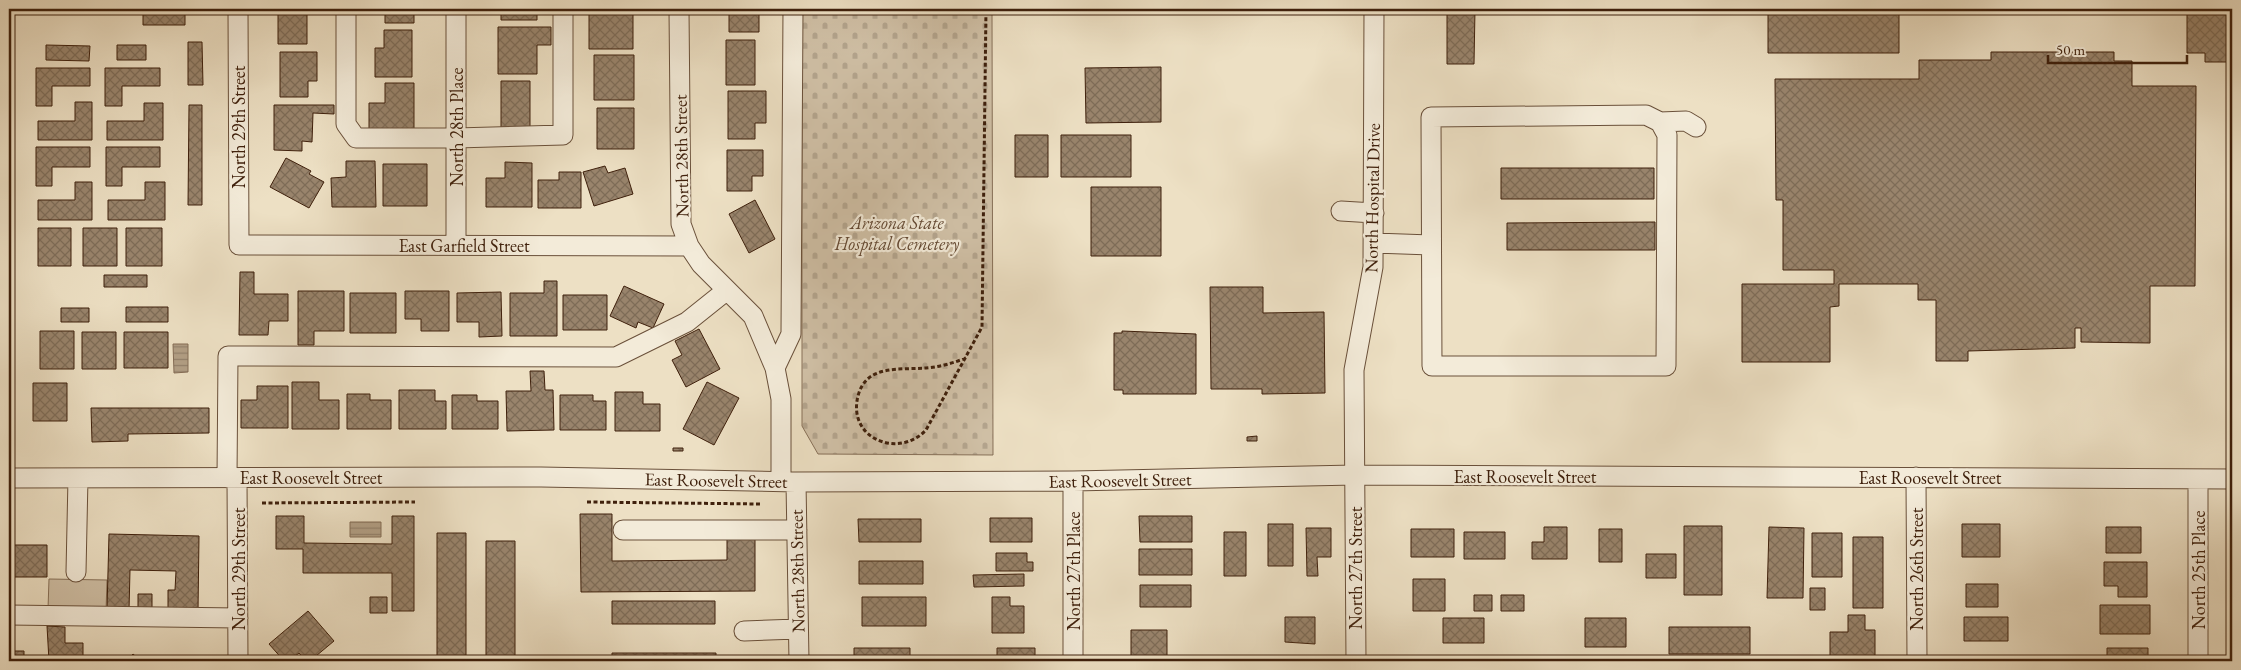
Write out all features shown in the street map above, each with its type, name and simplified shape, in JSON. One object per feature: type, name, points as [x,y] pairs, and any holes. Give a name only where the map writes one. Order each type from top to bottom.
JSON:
[{"type":"street","name":"North 29th Street","points":[[238,9],[239,245]]},
{"type":"street","points":[[346,9],[346,124],[356,138],[564,135],[562,9]]},
{"type":"street","name":"North 28th Place","points":[[456,9],[456,246]]},
{"type":"street","name":"North 28th Street","points":[[679,9],[681,224],[689,246],[701,264],[753,316],[775,368],[781,399],[788,482],[797,530],[799,661]]},
{"type":"street","points":[[775,368],[791,334],[793,9]]},
{"type":"street","name":"North Hospital Drive","points":[[1354,476],[1354,370],[1373,267],[1374,9]]},
{"type":"street","points":[[1646,116],[1664,129],[1666,366],[1432,366],[1431,117],[1646,116]]},
{"type":"street","points":[[1664,129],[1686,121],[1700,127]]},
{"type":"street","points":[[1341,211],[1374,213]]},
{"type":"street","points":[[1374,243],[1431,244]]},
{"type":"street","name":"East Garfield Street","points":[[239,245],[689,246]]},
{"type":"street","name":"North 29th Street","points":[[238,661],[228,356],[616,357],[687,322],[727,290]]},
{"type":"street","name":"East Roosevelt Street","points":[[9,478],[542,477],[788,482],[1073,481],[1354,476],[1916,477],[2232,480]]},
{"type":"street","name":"North 27th Street","points":[[1354,476],[1356,661]]},
{"type":"street","name":"North 26th Street","points":[[1916,477],[1917,661]]},
{"type":"street","points":[[76,572],[78,478]]},
{"type":"street","name":"North 25th Place","points":[[2198,479],[2198,661]]},
{"type":"street","name":"North 27th Place","points":[[1073,481],[1073,661]]},
{"type":"street","points":[[623,530],[797,530]]},
{"type":"street","points":[[9,615],[238,618]]},
{"type":"street","points":[[744,631],[798,629]]},
{"type":"path","points":[[966,358],[941,366],[879,371],[862,386],[859,394],[856,408],[860,426],[866,434],[889,444],[918,438],[926,430],[966,358],[980,332],[984,315],[986,9]]},
{"type":"path","points":[[262,503],[415,502]]},
{"type":"path","points":[[587,502],[760,504]]},
{"type":"green space","name":"Arizona State Hospital Cemetery","points":[[802,9],[992,9],[993,455],[818,454],[802,426]]},
{"type":"green space","points":[[49,579],[107,580],[106,611],[48,609]]},
{"type":"shaded area","points":[[173,344],[188,344],[188,372],[174,373]]},
{"type":"shaded area","points":[[350,522],[381,522],[381,537],[350,537]]},
{"type":"building","points":[[278,9],[307,9],[307,44],[278,44]]},
{"type":"building","points":[[375,9],[414,9],[414,23],[385,23],[385,12],[375,12]]},
{"type":"building","points":[[501,9],[537,9],[537,20],[501,20]]},
{"type":"building","points":[[589,9],[633,9],[633,49],[589,49]]},
{"type":"building","points":[[729,9],[759,9],[759,32],[729,32]]},
{"type":"building","points":[[1447,9],[1475,9],[1474,64],[1447,64]]},
{"type":"building","points":[[1768,9],[1899,9],[1899,53],[1768,53]]},
{"type":"building","points":[[2187,9],[2232,9],[2232,268],[2229,268],[2230,62],[2205,62],[2205,53],[2187,53]]},
{"type":"building","points":[[143,12],[185,12],[185,25],[143,25]]},
{"type":"building","points":[[498,27],[551,27],[551,45],[537,45],[537,74],[498,74]]},
{"type":"building","points":[[384,30],[412,30],[412,77],[375,77],[375,48],[384,48]]},
{"type":"building","points":[[726,40],[755,40],[755,85],[726,85]]},
{"type":"building","points":[[188,42],[202,42],[203,85],[188,85]]},
{"type":"building","points":[[46,45],[90,46],[89,61],[46,60]]},
{"type":"building","points":[[117,45],[146,45],[146,60],[117,60]]},
{"type":"building","points":[[280,52],[317,52],[317,81],[308,81],[308,97],[280,97]]},
{"type":"building","points":[[1991,52],[2114,52],[2114,61],[2132,61],[2132,86],[2196,86],[2195,286],[2150,286],[2150,343],[2081,342],[2081,328],[2075,328],[2075,348],[1968,351],[1968,361],[1936,361],[1936,300],[1918,300],[1918,284],[1839,284],[1839,306],[1830,307],[1830,362],[1742,362],[1742,284],[1834,284],[1834,270],[1783,270],[1783,200],[1776,200],[1775,79],[1919,79],[1919,60],[1991,60]]},
{"type":"building","points":[[594,55],[634,55],[634,100],[594,100]]},
{"type":"building","points":[[9,66],[12,66],[11,99],[9,99]]},
{"type":"building","points":[[1161,67],[1161,122],[1086,123],[1085,68]]},
{"type":"building","points":[[36,68],[90,68],[90,86],[52,86],[52,106],[36,106]]},
{"type":"building","points":[[105,68],[160,68],[160,86],[122,86],[122,106],[105,106]]},
{"type":"building","points":[[501,81],[530,81],[530,129],[501,129]]},
{"type":"building","points":[[385,83],[414,83],[414,131],[369,131],[369,103],[385,103]]},
{"type":"building","points":[[728,91],[766,91],[766,123],[755,123],[755,139],[728,139]]},
{"type":"building","points":[[75,102],[92,102],[92,140],[38,140],[38,121],[75,121]]},
{"type":"building","points":[[144,103],[163,103],[163,140],[107,140],[107,121],[144,121]]},
{"type":"building","points":[[189,105],[202,105],[202,205],[188,205]]},
{"type":"building","points":[[274,105],[334,105],[334,114],[313,113],[312,142],[302,141],[302,151],[274,150]]},
{"type":"building","points":[[597,108],[634,108],[634,149],[597,149]]},
{"type":"building","points":[[9,120],[11,120],[13,207],[9,208]]},
{"type":"building","points":[[1015,135],[1048,135],[1048,177],[1015,177]]},
{"type":"building","points":[[1061,135],[1131,135],[1131,177],[1061,177]]},
{"type":"building","points":[[36,147],[90,147],[90,167],[52,167],[52,186],[36,186]]},
{"type":"building","points":[[106,147],[160,147],[160,167],[122,167],[122,186],[106,186]]},
{"type":"building","points":[[727,150],[763,150],[763,176],[752,176],[752,191],[727,191]]},
{"type":"building","points":[[286,158],[311,171],[309,174],[324,182],[309,208],[270,187]]},
{"type":"building","points":[[346,161],[375,161],[376,207],[332,207],[331,178],[346,177]]},
{"type":"building","points":[[505,162],[532,163],[532,207],[486,207],[486,178],[505,178]]},
{"type":"building","points":[[383,164],[427,164],[427,206],[383,206]]},
{"type":"building","points":[[605,166],[608,173],[625,168],[633,194],[594,206],[583,172]]},
{"type":"building","points":[[1501,168],[1654,168],[1654,199],[1501,199]]},
{"type":"building","points":[[559,172],[581,172],[581,208],[538,208],[538,180],[559,180]]},
{"type":"building","points":[[75,182],[92,182],[92,220],[38,220],[38,200],[75,200]]},
{"type":"building","points":[[145,182],[165,182],[165,220],[108,220],[108,200],[145,200]]},
{"type":"building","points":[[1091,187],[1161,187],[1161,256],[1091,256]]},
{"type":"building","points":[[755,200],[775,239],[749,253],[729,214]]},
{"type":"building","points":[[1655,222],[1655,250],[1507,250],[1507,223]]},
{"type":"building","points":[[38,228],[71,228],[71,266],[38,266]]},
{"type":"building","points":[[83,228],[117,228],[117,266],[83,266]]},
{"type":"building","points":[[126,228],[162,228],[162,266],[126,266]]},
{"type":"building","points":[[240,272],[254,272],[254,294],[288,294],[288,321],[269,321],[268,335],[239,335]]},
{"type":"building","points":[[104,275],[147,275],[147,287],[104,287]]},
{"type":"building","points":[[544,281],[557,281],[557,336],[510,336],[510,293],[544,293]]},
{"type":"building","points":[[624,286],[664,304],[653,328],[638,322],[636,328],[610,316]]},
{"type":"building","points":[[1210,287],[1263,287],[1263,313],[1324,312],[1325,393],[1262,394],[1262,389],[1211,389]]},
{"type":"building","points":[[298,291],[344,291],[344,331],[314,331],[314,345],[298,345]]},
{"type":"building","points":[[405,291],[449,291],[449,331],[421,331],[421,319],[405,319]]},
{"type":"building","points":[[501,292],[502,336],[479,337],[479,322],[457,322],[457,293]]},
{"type":"building","points":[[350,293],[396,293],[396,333],[350,333]]},
{"type":"building","points":[[563,295],[607,295],[607,330],[563,330]]},
{"type":"building","points":[[126,307],[168,307],[168,322],[126,322]]},
{"type":"building","points":[[61,308],[89,308],[89,322],[61,322]]},
{"type":"building","points":[[699,329],[720,369],[686,387],[672,360],[682,355],[675,341]]},
{"type":"building","points":[[40,331],[74,331],[74,369],[40,369]]},
{"type":"building","points":[[1122,331],[1196,334],[1196,394],[1123,394],[1123,390],[1114,390],[1114,333],[1122,333]]},
{"type":"building","points":[[82,332],[116,332],[116,369],[82,369]]},
{"type":"building","points":[[124,332],[168,332],[168,368],[124,368]]},
{"type":"building","points":[[530,371],[544,371],[545,390],[553,390],[554,430],[507,431],[506,391],[531,391]]},
{"type":"building","points":[[292,382],[319,382],[319,400],[339,400],[339,429],[292,429]]},
{"type":"building","points":[[707,382],[739,398],[714,445],[683,429]]},
{"type":"building","points":[[33,383],[67,383],[67,421],[33,421]]},
{"type":"building","points":[[257,386],[288,386],[288,428],[241,428],[241,400],[257,400]]},
{"type":"building","points":[[399,390],[435,390],[435,401],[446,401],[446,429],[399,429]]},
{"type":"building","points":[[615,392],[643,392],[643,404],[660,404],[660,431],[615,431]]},
{"type":"building","points":[[347,394],[370,394],[370,400],[391,400],[391,429],[347,429]]},
{"type":"building","points":[[452,395],[477,395],[477,401],[498,401],[498,429],[452,429]]},
{"type":"building","points":[[560,395],[593,395],[593,401],[606,401],[606,430],[560,430]]},
{"type":"building","points":[[91,408],[209,408],[209,433],[128,434],[128,441],[92,442]]},
{"type":"building","points":[[1257,436],[1257,441],[1247,441],[1247,437]]},
{"type":"building","points":[[673,448],[683,448],[683,451],[673,451]]},
{"type":"building","points":[[580,514],[612,514],[612,561],[727,560],[727,538],[755,538],[755,591],[581,592]]},
{"type":"building","points":[[276,516],[304,516],[304,543],[392,544],[392,516],[414,516],[414,611],[392,611],[392,573],[303,573],[303,549],[276,549]]},
{"type":"building","points":[[1139,516],[1192,516],[1192,542],[1140,542]]},
{"type":"building","points":[[990,518],[1032,518],[1032,542],[990,542]]},
{"type":"building","points":[[858,519],[921,519],[921,542],[859,542]]},
{"type":"building","points":[[1268,524],[1293,524],[1293,566],[1268,566]]},
{"type":"building","points":[[1962,524],[2000,524],[2000,557],[1962,557]]},
{"type":"building","points":[[1684,526],[1722,526],[1722,595],[1684,595]]},
{"type":"building","points":[[1544,527],[1567,527],[1567,559],[1532,559],[1532,542],[1544,542]]},
{"type":"building","points":[[1769,527],[1804,528],[1803,598],[1767,598]]},
{"type":"building","points":[[2106,527],[2141,527],[2141,553],[2106,553]]},
{"type":"building","points":[[1306,528],[1331,528],[1331,557],[1317,557],[1318,576],[1307,576]]},
{"type":"building","points":[[1411,529],[1454,529],[1454,557],[1411,557]]},
{"type":"building","points":[[1599,529],[1622,529],[1622,562],[1599,562]]},
{"type":"building","points":[[1224,532],[1246,532],[1246,576],[1224,576]]},
{"type":"building","points":[[1464,532],[1505,532],[1505,559],[1464,559]]},
{"type":"building","points":[[437,533],[466,533],[466,661],[437,661]]},
{"type":"building","points":[[1812,533],[1842,533],[1842,577],[1812,577]]},
{"type":"building","points":[[109,534],[199,536],[198,611],[168,610],[168,590],[175,590],[176,571],[130,570],[129,610],[107,609]]},
{"type":"building","points":[[1853,537],[1883,537],[1883,608],[1853,608]]},
{"type":"building","points":[[486,541],[515,541],[515,661],[486,661]]},
{"type":"building","points":[[9,545],[47,545],[47,577],[9,577]]},
{"type":"building","points":[[1139,549],[1192,549],[1192,575],[1139,575]]},
{"type":"building","points":[[996,553],[1027,553],[1027,562],[1033,562],[1033,571],[996,571]]},
{"type":"building","points":[[1646,554],[1676,554],[1676,578],[1646,578]]},
{"type":"building","points":[[859,561],[923,561],[923,584],[859,584]]},
{"type":"building","points":[[2104,562],[2147,562],[2147,597],[2118,597],[2118,586],[2104,586]]},
{"type":"building","points":[[1024,574],[1024,586],[974,587],[973,575]]},
{"type":"building","points":[[1413,579],[1445,579],[1445,611],[1413,611]]},
{"type":"building","points":[[1966,584],[1998,584],[1998,607],[1966,607]]},
{"type":"building","points":[[1140,585],[1191,585],[1191,607],[1140,607]]},
{"type":"building","points":[[1810,588],[1825,588],[1825,610],[1810,610]]},
{"type":"building","points":[[138,594],[152,594],[152,608],[138,608]]},
{"type":"building","points":[[1474,595],[1492,595],[1492,611],[1474,611]]},
{"type":"building","points":[[1501,595],[1524,595],[1524,611],[1501,611]]},
{"type":"building","points":[[370,597],[387,597],[387,613],[370,613]]},
{"type":"building","points":[[862,597],[926,597],[926,626],[862,626]]},
{"type":"building","points":[[992,597],[1010,597],[1010,606],[1024,606],[1024,633],[992,633]]},
{"type":"building","points":[[612,601],[715,601],[715,624],[612,624]]},
{"type":"building","points":[[2100,605],[2150,605],[2150,634],[2100,634]]},
{"type":"building","points":[[308,611],[334,641],[310,661],[306,661],[299,653],[289,661],[284,661],[269,644]]},
{"type":"building","points":[[1848,615],[1865,615],[1865,630],[1875,630],[1875,661],[1830,661],[1830,632],[1848,632]]},
{"type":"building","points":[[1285,617],[1315,617],[1315,644],[1285,642]]},
{"type":"building","points":[[1964,617],[2008,617],[2008,641],[1964,641]]},
{"type":"building","points":[[1443,618],[1484,618],[1484,643],[1443,643]]},
{"type":"building","points":[[1585,618],[1626,618],[1626,647],[1585,647]]},
{"type":"building","points":[[47,626],[65,627],[65,643],[83,643],[83,657],[98,658],[98,661],[49,661]]},
{"type":"building","points":[[1669,627],[1750,627],[1750,654],[1669,654]]},
{"type":"building","points":[[1131,630],[1167,630],[1167,660],[1131,660]]},
{"type":"building","points":[[854,648],[910,648],[910,661],[854,661]]},
{"type":"building","points":[[997,648],[1035,648],[1035,661],[997,661]]},
{"type":"building","points":[[2107,648],[2148,648],[2148,661],[2107,661]]},
{"type":"building","points":[[9,651],[24,651],[24,659],[40,659],[40,661],[9,661]]},
{"type":"building","points":[[612,653],[716,653],[716,661],[612,661]]},
{"type":"building","points":[[133,654],[141,661],[126,661]]},
{"type":"building","points":[[1965,659],[2006,659],[2006,661],[1965,661]]}]
